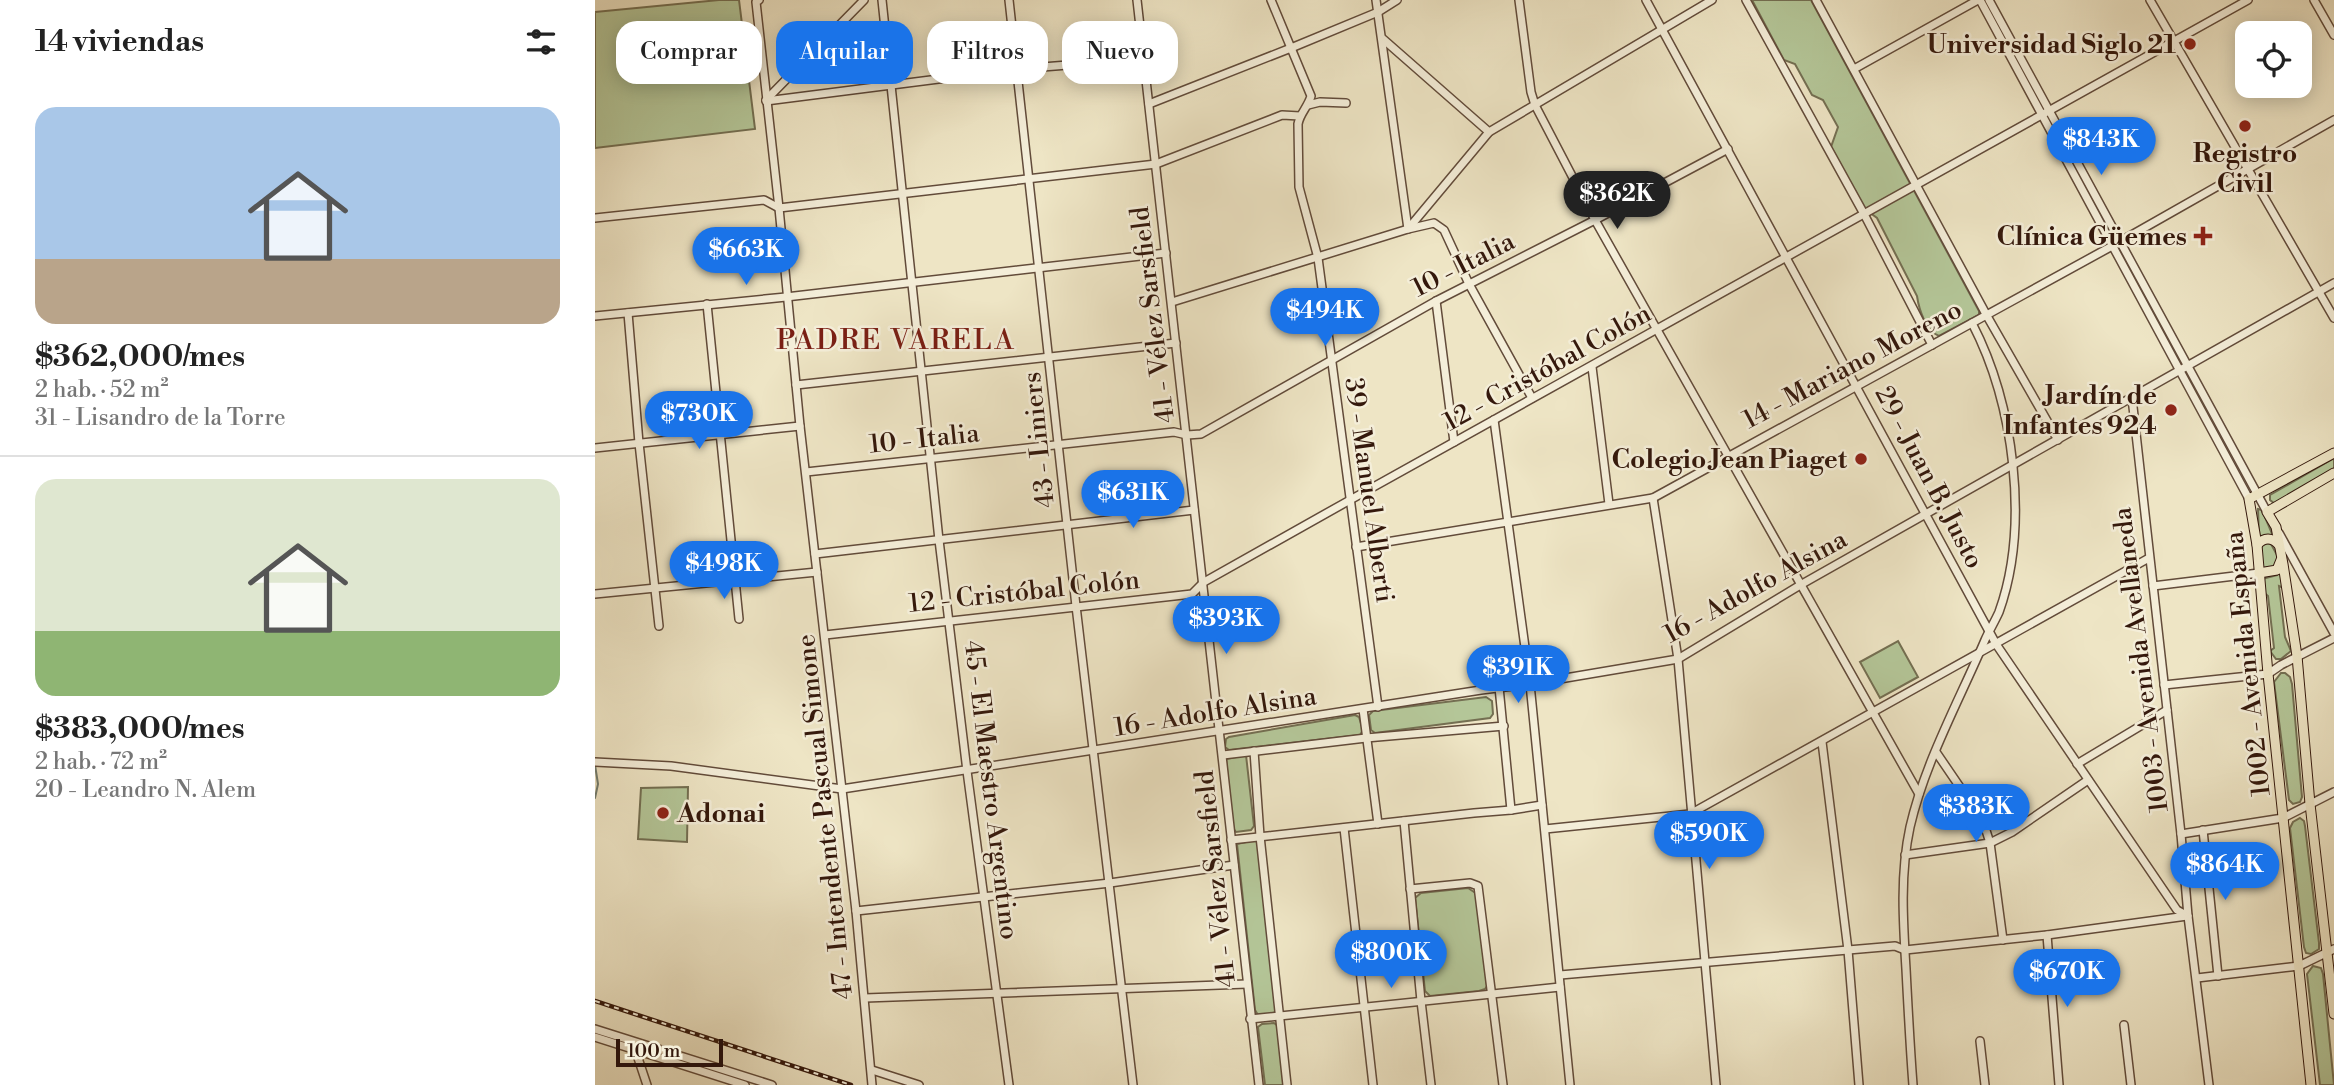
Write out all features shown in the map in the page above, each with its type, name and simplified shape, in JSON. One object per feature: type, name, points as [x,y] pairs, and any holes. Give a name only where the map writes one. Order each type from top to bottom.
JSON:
[{"type":"main road","points":[[2253,497],[2334,453]]},
{"type":"main road","points":[[2276,527],[2267,512],[2334,473]]},
{"type":"main road","name":"1002 - Avenida España","points":[[2253,497],[2268,674],[2311,1085]]},
{"type":"main road","name":"1002 - Avenida España","points":[[2276,527],[2297,656],[2310,804],[2332,952],[2334,1014]]},
{"type":"main road","points":[[2257,545],[2268,538],[2279,545]]},
{"type":"main road","points":[[2259,573],[2277,570],[2282,556]]},
{"type":"street","points":[[766,101],[864,0]]},
{"type":"street","name":"45 - El Maestro Argentino","points":[[882,0],[939,540],[1009,1085]]},
{"type":"street","name":"43 - Liniers","points":[[1009,0],[1011,21]]},
{"type":"street","name":"41 - Vélez Sarsfield","points":[[1137,0],[1139,21]]},
{"type":"street","points":[[595,218],[764,200],[779,208],[1156,164],[1282,115],[1300,116],[1308,105],[1311,96],[1271,0]]},
{"type":"street","points":[[1376,0],[1408,229]]},
{"type":"street","points":[[1149,104],[1378,12],[1397,0]]},
{"type":"street","points":[[1518,0],[1535,105],[1595,220],[1919,794]]},
{"type":"street","name":"29 - Juan B. Justo","points":[[1646,0],[1996,643],[2177,910],[2188,916]]},
{"type":"street","points":[[1408,229],[1489,132],[1712,0]]},
{"type":"street","points":[[1747,0],[1932,345]]},
{"type":"street","points":[[1816,0],[1987,316],[2057,439]]},
{"type":"street","points":[[1854,69],[1979,0],[2046,113]]},
{"type":"street","points":[[1989,0],[2046,113],[2253,497],[2267,512]]},
{"type":"street","points":[[2150,0],[2334,318]]},
{"type":"street","name":"12 - Cristóbal Colón","points":[[824,635],[1192,594],[1204,582],[2248,0]]},
{"type":"street","points":[[2314,0],[2334,35]]},
{"type":"street","name":"47 - Intendente Pascual Simone","points":[[758,1],[786,297],[856,911],[872,1085]]},
{"type":"street","points":[[1383,39],[1489,132]]},
{"type":"street","points":[[766,101],[927,81]]},
{"type":"street","name":"43 - Liniers","points":[[1019,84],[1076,606],[1133,1085]]},
{"type":"street","name":"41 - Vélez Sarsfield","points":[[1147,84],[1259,1085]]},
{"type":"street","points":[[1308,105],[1320,102],[1346,103]]},
{"type":"street","name":"39 - Manuel Alberti","points":[[1300,116],[1297,139],[1299,187],[1318,258],[1378,706]]},
{"type":"street","name":"14 - Mariano Moreno","points":[[1356,547],[1653,498],[2117,244],[2334,120]]},
{"type":"street","name":"10 - Italia","points":[[806,472],[1174,432],[1201,434],[1436,301],[1728,149]]},
{"type":"street","points":[[1172,302],[1434,223],[1444,229],[1469,284],[1532,398]]},
{"type":"street","points":[[595,316],[1166,253]]},
{"type":"street","name":"16 - Adolfo Alsina","points":[[599,762],[671,766],[842,789],[1678,659],[1802,584],[2334,283]]},
{"type":"street","points":[[1436,301],[1454,442]]},
{"type":"street","points":[[707,304],[739,619]]},
{"type":"street","points":[[628,313],[659,625]]},
{"type":"street","points":[[1913,1085],[1903,903],[1905,855],[1919,794],[1999,613],[2008,571],[2016,507],[2014,464],[2005,418],[1991,368],[1972,323]]},
{"type":"street","points":[[796,385],[1176,343]]},
{"type":"street","points":[[1592,367],[1609,504]]},
{"type":"street","name":"1003 - Avenida Avellaneda","points":[[2132,398],[2209,1085]]},
{"type":"street","points":[[1494,420],[1530,684],[1570,1085]]},
{"type":"street","points":[[595,448],[800,426]]},
{"type":"street","points":[[1653,498],[1678,659],[1716,1085]]},
{"type":"street","points":[[815,554],[1194,510]]},
{"type":"street","points":[[2164,685],[2268,674],[2334,636],[2276,527]]},
{"type":"street","points":[[1545,829],[1690,814],[2149,558]]},
{"type":"street","points":[[595,594],[817,572]]},
{"type":"street","points":[[2153,586],[2259,573]]},
{"type":"street","points":[[1499,687],[1511,810]]},
{"type":"street","points":[[1363,709],[1378,824]]},
{"type":"street","points":[[2077,764],[2167,710]]},
{"type":"street","points":[[1223,755],[1366,738],[1504,726]]},
{"type":"street","points":[[1822,742],[1848,950],[1859,1085]]},
{"type":"street","points":[[1254,751],[1260,836],[1287,1085]]},
{"type":"street","points":[[1936,752],[1983,821],[1990,843],[2003,940]]},
{"type":"street","points":[[1905,855],[1990,843],[2012,832],[2088,780]]},
{"type":"street","points":[[2181,834],[2283,818],[2334,792]]},
{"type":"street","points":[[1231,840],[1542,805]]},
{"type":"street","points":[[1404,821],[1431,1085]]},
{"type":"street","points":[[1343,828],[1373,1085]]},
{"type":"street","name":"1003 - Avenida Avellaneda","points":[[2203,830],[2218,976]]},
{"type":"street","points":[[856,911],[1110,883],[1234,865]]},
{"type":"street","points":[[1410,889],[1470,883],[1478,886],[1503,1085]]},
{"type":"street","points":[[1560,975],[1848,950],[1895,947],[1905,950],[2188,916]]},
{"type":"street","points":[[2047,935],[2059,1085]]},
{"type":"street","points":[[2197,978],[2299,966],[2332,952]]},
{"type":"street","points":[[865,998],[1247,984]]},
{"type":"street","points":[[1250,1018],[1560,987]]},
{"type":"street","points":[[2124,1025],[2131,1085]]},
{"type":"street","points":[[595,1029],[745,1085]]},
{"type":"street","points":[[595,1037],[772,1085]]},
{"type":"street","points":[[1980,1041],[1985,1085]]},
{"type":"street","points":[[635,1046],[647,1085]]},
{"type":"street","points":[[872,1070],[919,1085]]},
{"type":"green space","points":[[739,0],[742,21],[616,21],[616,84],[749,84],[755,129],[595,148],[595,12]]},
{"type":"green space","points":[[1752,0],[1811,0],[1979,315],[1939,336],[1927,325],[1917,296],[1877,218],[1865,209],[1831,147],[1838,127],[1823,100],[1812,95],[1795,64],[1784,60]]},
{"type":"green space","points":[[2334,458],[2334,471],[2275,504],[2270,500],[2270,495]]},
{"type":"green space","points":[[2258,509],[2262,510],[2273,536],[2259,537]]},
{"type":"green space","points":[[2271,544],[2277,555],[2277,563],[2268,570],[2262,568],[2260,546]]},
{"type":"green space","points":[[2282,569],[2284,588],[2279,586],[2285,637],[2291,651],[2281,659],[2276,659],[2270,651],[2274,648],[2268,596],[2262,591],[2262,579],[2277,575]]},
{"type":"green space","points":[[1898,641],[1918,677],[1880,698],[1860,662]]},
{"type":"green space","points":[[2281,673],[2290,677],[2292,684],[2302,797],[2300,802],[2293,804],[2289,800],[2274,682]]},
{"type":"green space","points":[[1486,697],[1492,701],[1493,714],[1490,718],[1375,733],[1371,730],[1369,715],[1373,711]]},
{"type":"green space","points":[[1355,715],[1359,717],[1363,730],[1360,735],[1229,750],[1225,747],[1229,737]]},
{"type":"green space","points":[[1246,755],[1254,826],[1251,830],[1236,832],[1233,828],[1226,759]]},
{"type":"green space","name":"Adonai","points":[[688,787],[687,842],[638,839],[641,788]]},
{"type":"green space","points":[[2300,818],[2305,826],[2319,943],[2319,949],[2311,954],[2306,953],[2304,947],[2290,828],[2293,822]]},
{"type":"green space","points":[[1255,840],[1258,843],[1276,1010],[1273,1014],[1258,1015],[1255,1010],[1237,844]]},
{"type":"green space","points":[[1468,888],[1477,894],[1487,986],[1479,991],[1430,996],[1425,991],[1415,898],[1421,893]]},
{"type":"green space","points":[[2313,966],[2321,968],[2323,974],[2334,1085],[2320,1085],[2307,974]]},
{"type":"green space","points":[[1274,1023],[1278,1026],[1285,1085],[1265,1085],[1258,1027]]},
{"type":"waterway","points":[[595,765],[598,784],[595,798]]},
{"type":"railway","points":[[595,1001],[851,1085]]},
{"type":"place","name":"Universidad Siglo 21","points":[[2190,44]]},
{"type":"place","name":"Registro Civil","points":[[2245,126]]},
{"type":"place","name":"Clínica Güemes","points":[[2203,236]]},
{"type":"place","name":"Jardín de Infantes 924","points":[[2171,410]]},
{"type":"place","name":"Colegio Jean Piaget","points":[[1861,459]]},
{"type":"place","name":"Adonai","points":[[663,813]]},
{"type":"district","name":"PADRE VARELA","points":[[896,339]]}]
